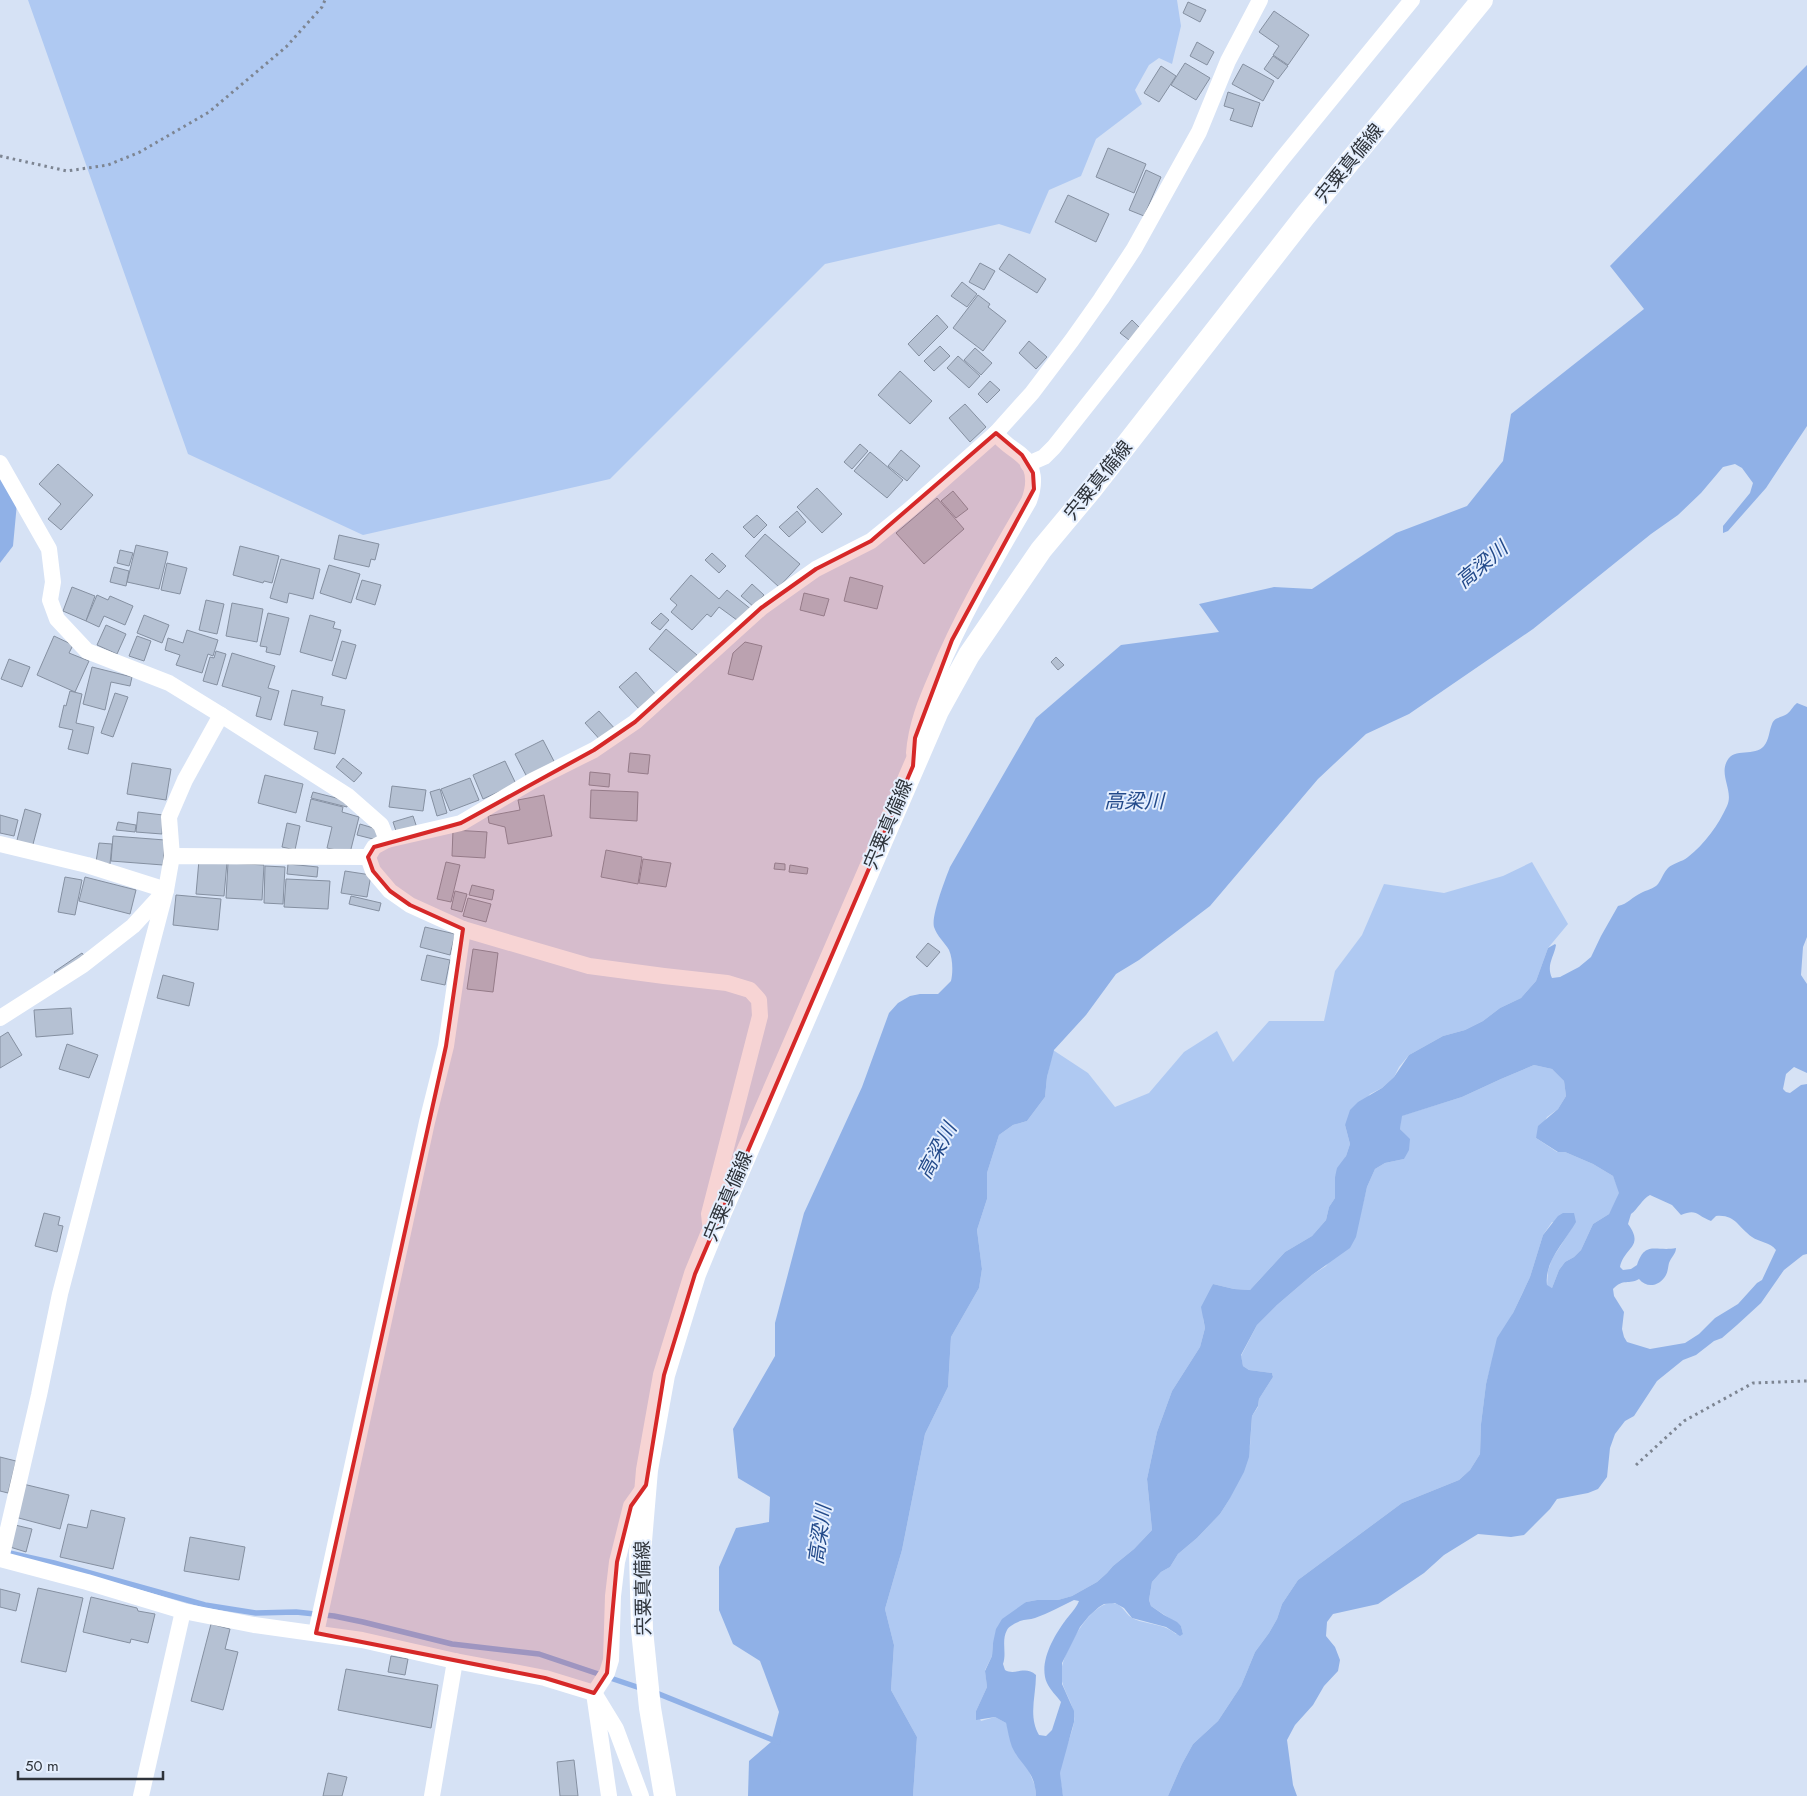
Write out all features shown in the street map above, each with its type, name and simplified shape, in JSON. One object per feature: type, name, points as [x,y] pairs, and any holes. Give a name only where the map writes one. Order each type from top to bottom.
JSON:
[{"type":"main road","name":"宍粟真備線","points":[[666,1796],[650,1708],[642,1630],[640,1553],[646,1485],[664,1375],[695,1274],[913,766],[938,711],[969,655],[1041,550],[1091,490],[1305,216],[1482,0]]},
{"type":"street","points":[[711,1235],[708,1214],[760,1016],[759,1000],[750,990],[727,983],[589,966],[463,929],[410,905],[390,891],[373,871],[368,857],[374,846],[387,840],[461,823],[532,781],[594,750],[635,722],[761,608],[816,569],[871,540],[909,510],[996,433],[1032,393],[1072,340],[1134,249],[1199,132],[1228,61],[1260,0]]},
{"type":"street","points":[[1028,464],[1044,457],[1054,447],[1282,159],[1412,0]]},
{"type":"street","points":[[913,766],[915,738],[925,704],[952,640],[1034,489],[1033,473],[1022,455],[1002,441],[996,433]]},
{"type":"street","points":[[0,463],[49,549],[53,582],[50,600],[57,619],[86,651],[169,683],[221,715],[348,796],[381,825],[387,840]]},
{"type":"street","points":[[221,715],[185,780],[170,816],[172,856],[166,890],[60,1294],[39,1395],[0,1559],[87,1582],[183,1612],[254,1625],[362,1640],[545,1678],[594,1693],[616,1729],[641,1796]]},
{"type":"street","points":[[0,844],[87,865],[166,890]]},
{"type":"street","points":[[172,856],[368,857]]},
{"type":"street","points":[[0,1018],[23,1005],[90,959],[133,926],[166,890]]},
{"type":"street","points":[[316,1633],[427,1122],[446,1046],[463,929]]},
{"type":"street","points":[[609,1796],[594,1693],[608,1673],[611,1660],[612,1596],[616,1562],[631,1506],[646,1485]]},
{"type":"street","points":[[142,1796],[183,1612]]},
{"type":"street","points":[[432,1796],[456,1661]]},
{"type":"path","points":[[0,156],[67,171],[108,165],[140,152],[209,112],[286,47],[322,7],[325,0]]},
{"type":"path","points":[[1636,1465],[1684,1421],[1753,1383],[1807,1381]]},
{"type":"highlighted area","points":[[996,433],[1022,455],[1033,473],[1034,489],[952,640],[915,738],[913,766],[695,1274],[664,1375],[646,1485],[631,1506],[617,1562],[607,1673],[594,1693],[545,1678],[316,1633],[446,1046],[463,929],[410,905],[390,891],[373,871],[368,857],[374,847],[461,823],[594,750],[635,722],[761,608],[816,569],[871,541]]},
{"type":"shaded area","points":[[28,0],[1177,0],[1181,26],[1172,64],[1159,58],[1149,65],[1135,90],[1142,104],[1096,139],[1081,176],[1049,190],[1030,234],[999,224],[825,264],[610,479],[363,535],[188,454]]},
{"type":"shaded area","points":[[1532,862],[1568,924],[1548,948],[1536,981],[1521,998],[1500,1008],[1483,1021],[1465,1030],[1443,1036],[1409,1055],[1399,1067],[1394,1077],[1382,1088],[1370,1094],[1345,1125],[1350,1144],[1335,1177],[1335,1198],[1329,1207],[1326,1220],[1312,1236],[1285,1252],[1250,1290],[1234,1289],[1213,1284],[1203,1318],[1205,1328],[1200,1347],[1172,1391],[1157,1432],[1147,1479],[1152,1530],[1097,1582],[1072,1596],[1058,1600],[1026,1602],[993,1643],[992,1656],[985,1670],[987,1687],[976,1711],[981,1721],[995,1717],[1006,1723],[1019,1757],[1028,1769],[1035,1786],[1036,1796],[913,1796],[917,1737],[891,1690],[894,1645],[885,1609],[902,1550],[925,1434],[948,1387],[951,1337],[979,1288],[982,1269],[977,1230],[987,1199],[987,1173],[999,1135],[1013,1125],[1027,1121],[1045,1097],[1053,1050],[1088,1073],[1115,1107],[1149,1093],[1184,1052],[1217,1031],[1233,1062],[1269,1021],[1324,1021],[1335,971],[1362,935],[1384,884],[1444,893],[1503,876]]},
{"type":"shaded area","points":[[1534,1065],[1552,1069],[1564,1081],[1566,1096],[1558,1109],[1547,1117],[1536,1138],[1557,1152],[1565,1152],[1593,1164],[1613,1176],[1620,1193],[1609,1214],[1593,1224],[1581,1250],[1565,1262],[1559,1270],[1552,1288],[1547,1286],[1548,1271],[1552,1259],[1572,1228],[1552,1222],[1543,1235],[1530,1277],[1491,1365],[1486,1384],[1481,1424],[1480,1454],[1470,1470],[1459,1480],[1402,1503],[1298,1580],[1282,1604],[1277,1619],[1269,1633],[1255,1652],[1241,1686],[1218,1721],[1193,1744],[1168,1796],[1063,1796],[1060,1776],[1062,1760],[1074,1722],[1073,1709],[1061,1675],[1066,1655],[1071,1643],[1086,1620],[1104,1605],[1113,1603],[1134,1619],[1161,1626],[1176,1634],[1183,1634],[1181,1626],[1151,1606],[1149,1600],[1152,1582],[1161,1572],[1170,1567],[1178,1554],[1197,1538],[1220,1514],[1229,1500],[1250,1446],[1252,1416],[1258,1407],[1259,1399],[1273,1377],[1272,1373],[1249,1370],[1243,1366],[1241,1356],[1257,1325],[1312,1275],[1326,1266],[1358,1224],[1367,1187],[1375,1169],[1385,1163],[1404,1159],[1409,1139],[1400,1129],[1401,1116],[1462,1097]]},
{"type":"water","name":"高梁川","points":[[1807,65],[1807,426],[1766,488],[1728,531],[1723,533],[1723,526],[1750,493],[1753,483],[1742,468],[1735,464],[1723,467],[1701,493],[1678,515],[1651,534],[1533,629],[1409,714],[1366,734],[1318,779],[1210,906],[1139,960],[1116,974],[1086,1015],[1054,1050],[1047,1077],[1045,1097],[1027,1121],[1013,1125],[999,1135],[987,1173],[987,1199],[977,1230],[982,1269],[979,1288],[951,1337],[948,1387],[925,1434],[902,1550],[885,1609],[894,1645],[891,1690],[917,1737],[913,1796],[748,1796],[749,1761],[771,1742],[779,1712],[760,1661],[733,1644],[719,1610],[719,1567],[736,1528],[769,1522],[770,1497],[738,1478],[733,1429],[775,1356],[775,1323],[804,1213],[862,1087],[889,1013],[898,1003],[910,996],[938,994],[951,981],[952,966],[949,950],[934,927],[939,898],[950,867],[1036,718],[1121,645],[1219,632],[1199,604],[1274,587],[1312,589],[1396,533],[1467,506],[1503,461],[1511,414],[1644,309],[1610,266]]},
{"type":"water","points":[[0,477],[17,503],[13,546],[0,563]]},
{"type":"water","points":[[1797,703],[1807,707],[1807,937],[1803,947],[1801,975],[1807,984],[1807,1073],[1794,1067],[1786,1074],[1783,1089],[1790,1093],[1801,1085],[1807,1084],[1807,1254],[1784,1270],[1761,1303],[1722,1338],[1714,1341],[1696,1355],[1683,1360],[1657,1381],[1634,1416],[1625,1421],[1615,1434],[1610,1448],[1607,1477],[1598,1489],[1588,1493],[1557,1499],[1550,1509],[1524,1535],[1511,1537],[1478,1534],[1444,1555],[1424,1573],[1378,1604],[1333,1614],[1327,1622],[1326,1636],[1335,1647],[1340,1660],[1338,1671],[1324,1686],[1313,1705],[1295,1725],[1287,1740],[1293,1785],[1297,1796],[1168,1796],[1193,1744],[1218,1721],[1241,1686],[1255,1652],[1269,1633],[1277,1619],[1282,1604],[1298,1580],[1402,1503],[1459,1480],[1470,1470],[1480,1454],[1481,1424],[1486,1384],[1497,1338],[1513,1313],[1530,1277],[1543,1235],[1558,1216],[1563,1213],[1574,1213],[1576,1222],[1556,1252],[1549,1268],[1547,1285],[1552,1288],[1559,1270],[1565,1262],[1581,1250],[1593,1224],[1609,1214],[1619,1193],[1613,1176],[1593,1164],[1565,1152],[1558,1152],[1536,1138],[1538,1126],[1558,1109],[1566,1096],[1564,1081],[1552,1069],[1534,1065],[1462,1097],[1402,1116],[1400,1129],[1410,1139],[1409,1150],[1404,1159],[1385,1163],[1375,1169],[1367,1187],[1356,1237],[1350,1248],[1312,1275],[1277,1305],[1257,1325],[1241,1355],[1243,1366],[1249,1370],[1272,1373],[1273,1377],[1259,1399],[1258,1406],[1252,1416],[1249,1457],[1244,1472],[1220,1514],[1197,1538],[1178,1554],[1170,1567],[1161,1572],[1152,1582],[1149,1600],[1151,1606],[1177,1622],[1181,1626],[1183,1634],[1180,1636],[1166,1627],[1132,1618],[1124,1608],[1115,1603],[1104,1604],[1089,1616],[1080,1627],[1062,1663],[1062,1684],[1074,1711],[1074,1722],[1060,1773],[1063,1796],[1036,1796],[1033,1780],[1012,1747],[1006,1723],[995,1717],[976,1720],[976,1711],[987,1687],[985,1671],[992,1656],[996,1629],[1002,1619],[1026,1602],[1058,1600],[1072,1596],[1097,1582],[1152,1530],[1147,1479],[1157,1432],[1172,1391],[1200,1347],[1205,1328],[1201,1307],[1213,1284],[1234,1289],[1250,1290],[1285,1252],[1312,1236],[1326,1220],[1329,1207],[1335,1198],[1337,1168],[1346,1156],[1350,1144],[1345,1125],[1350,1110],[1358,1102],[1382,1088],[1394,1077],[1409,1055],[1443,1036],[1465,1030],[1483,1021],[1500,1008],[1521,998],[1536,981],[1548,948],[1556,945],[1550,965],[1552,978],[1560,977],[1579,967],[1591,957],[1618,906],[1656,886],[1668,868],[1686,859],[1715,827],[1724,813],[1729,800],[1725,767],[1730,757],[1734,754],[1755,751],[1764,746],[1773,722],[1787,714]],"holes":[[[1650,1195],[1672,1205],[1681,1215],[1690,1212],[1711,1221],[1716,1216],[1728,1217],[1752,1237],[1771,1245],[1776,1250],[1762,1280],[1738,1304],[1715,1318],[1699,1334],[1685,1343],[1650,1349],[1627,1342],[1622,1329],[1624,1312],[1614,1296],[1613,1289],[1620,1284],[1639,1279],[1649,1285],[1657,1284],[1663,1279],[1668,1270],[1676,1248],[1648,1250],[1640,1257],[1637,1265],[1631,1269],[1623,1270],[1620,1267],[1622,1260],[1634,1242],[1633,1232],[1628,1224],[1631,1214]],[[1074,1600],[1079,1601],[1052,1642],[1044,1667],[1047,1683],[1061,1702],[1052,1730],[1046,1736],[1039,1735],[1033,1713],[1036,1675],[1028,1671],[1009,1672],[1005,1670],[1003,1664],[1005,1634],[1011,1626],[1022,1620],[1033,1619]]]},
{"type":"building","points":[[1188,2],[1206,10],[1200,22],[1183,13]]},
{"type":"building","points":[[1274,11],[1309,35],[1288,65],[1273,55],[1279,46],[1259,32]]},
{"type":"building","points":[[1197,42],[1214,52],[1207,65],[1190,56]]},
{"type":"building","points":[[1273,56],[1288,66],[1278,79],[1264,69]]},
{"type":"building","points":[[1185,63],[1210,78],[1196,100],[1171,85]]},
{"type":"building","points":[[1243,64],[1274,81],[1263,101],[1232,84]]},
{"type":"building","points":[[1161,66],[1176,76],[1159,102],[1144,93]]},
{"type":"building","points":[[1228,92],[1260,103],[1252,127],[1230,120],[1234,109],[1224,106]]},
{"type":"building","points":[[1108,148],[1146,164],[1134,193],[1096,177]]},
{"type":"building","points":[[1146,170],[1161,177],[1144,216],[1129,210]]},
{"type":"building","points":[[1068,195],[1109,214],[1096,242],[1055,222]]},
{"type":"building","points":[[1009,254],[1046,279],[1037,293],[999,269]]},
{"type":"building","points":[[980,263],[995,271],[984,290],[969,282]]},
{"type":"building","points":[[962,282],[977,294],[967,307],[951,296]]},
{"type":"building","points":[[978,295],[990,304],[988,307],[1006,321],[983,351],[953,328]]},
{"type":"building","points":[[937,315],[948,327],[919,356],[908,344]]},
{"type":"building","points":[[1132,320],[1140,328],[1129,340],[1120,333]]},
{"type":"building","points":[[1029,341],[1047,357],[1036,369],[1019,353]]},
{"type":"building","points":[[940,346],[950,356],[934,371],[924,361]]},
{"type":"building","points":[[975,348],[992,363],[981,375],[964,360]]},
{"type":"building","points":[[958,356],[980,376],[969,388],[947,368]]},
{"type":"building","points":[[900,371],[932,401],[910,424],[878,395]]},
{"type":"building","points":[[990,381],[1000,390],[987,403],[978,394]]},
{"type":"building","points":[[965,404],[986,427],[970,442],[949,418]]},
{"type":"building","points":[[860,444],[868,451],[852,469],[844,462]]},
{"type":"building","points":[[901,450],[920,466],[907,481],[888,466]]},
{"type":"building","points":[[870,452],[903,480],[887,498],[854,471]]},
{"type":"building","points":[[58,464],[93,495],[61,530],[48,519],[61,504],[39,484]]},
{"type":"building","points":[[817,488],[842,514],[822,533],[797,507]]},
{"type":"building","points":[[953,491],[968,509],[956,518],[941,501]]},
{"type":"building","points":[[937,498],[964,529],[924,564],[896,533]]},
{"type":"building","points":[[797,511],[806,522],[789,537],[779,527]]},
{"type":"building","points":[[757,515],[767,525],[754,538],[743,527]]},
{"type":"building","points":[[765,534],[800,564],[779,587],[745,556]]},
{"type":"building","points":[[339,535],[379,544],[375,560],[371,559],[369,567],[334,559]]},
{"type":"building","points":[[136,545],[168,552],[159,589],[127,582]]},
{"type":"building","points":[[240,546],[279,556],[272,583],[264,581],[263,583],[233,575]]},
{"type":"building","points":[[120,550],[133,553],[129,566],[117,563]]},
{"type":"building","points":[[712,553],[726,566],[719,573],[705,560]]},
{"type":"building","points":[[281,559],[320,569],[313,599],[289,593],[287,603],[270,598]]},
{"type":"building","points":[[167,563],[187,568],[180,594],[161,590]]},
{"type":"building","points":[[329,565],[360,574],[351,603],[320,593]]},
{"type":"building","points":[[114,567],[129,571],[126,586],[110,582]]},
{"type":"building","points":[[691,575],[719,599],[727,590],[752,610],[741,623],[719,607],[711,617],[707,614],[692,630],[671,612],[677,605],[670,599]]},
{"type":"building","points":[[850,577],[883,586],[877,609],[844,601]]},
{"type":"building","points":[[362,580],[381,585],[375,605],[356,599]]},
{"type":"building","points":[[752,584],[764,595],[754,607],[741,596]]},
{"type":"building","points":[[72,587],[95,596],[86,621],[63,611]]},
{"type":"building","points":[[804,593],[829,599],[824,616],[800,610]]},
{"type":"building","points":[[97,595],[108,600],[110,596],[133,606],[125,625],[104,616],[99,627],[86,621]]},
{"type":"building","points":[[206,600],[224,604],[217,634],[199,630]]},
{"type":"building","points":[[232,603],[263,609],[257,642],[226,636]]},
{"type":"building","points":[[268,613],[289,618],[280,655],[266,652],[267,647],[260,646]]},
{"type":"building","points":[[661,613],[669,620],[660,630],[651,623]]},
{"type":"building","points":[[144,615],[169,625],[162,643],[137,633]]},
{"type":"building","points":[[310,615],[335,622],[333,628],[341,630],[332,661],[300,652]]},
{"type":"building","points":[[106,625],[126,634],[117,654],[97,645]]},
{"type":"building","points":[[666,629],[697,655],[680,675],[649,649]]},
{"type":"building","points":[[187,630],[218,640],[213,656],[208,654],[202,673],[176,665],[180,655],[165,650],[168,638],[183,643]]},
{"type":"building","points":[[54,636],[73,645],[69,653],[89,661],[75,692],[37,675]]},
{"type":"building","points":[[137,636],[151,641],[144,661],[129,656]]},
{"type":"building","points":[[342,641],[356,645],[346,679],[332,675]]},
{"type":"building","points":[[745,642],[762,646],[753,680],[728,674],[733,653]]},
{"type":"building","points":[[216,651],[226,654],[217,685],[203,681],[210,657],[214,658]]},
{"type":"building","points":[[232,653],[275,666],[268,688],[279,691],[271,720],[256,716],[261,697],[222,686]]},
{"type":"building","points":[[1056,657],[1064,665],[1058,670],[1051,662]]},
{"type":"building","points":[[9,659],[30,667],[22,687],[1,679]]},
{"type":"building","points":[[92,667],[132,677],[130,686],[111,682],[105,710],[83,704]]},
{"type":"building","points":[[636,672],[656,695],[640,710],[619,687]]},
{"type":"building","points":[[292,690],[323,697],[321,705],[345,710],[335,754],[314,749],[318,732],[284,725]]},
{"type":"building","points":[[70,691],[82,694],[76,723],[94,727],[88,754],[68,749],[73,730],[59,727],[64,705],[66,706]]},
{"type":"building","points":[[115,693],[128,697],[113,737],[101,733]]},
{"type":"building","points":[[599,711],[616,730],[602,742],[585,723]]},
{"type":"building","points":[[543,740],[556,765],[528,779],[515,754]]},
{"type":"building","points":[[630,753],[650,755],[648,774],[628,772]]},
{"type":"building","points":[[343,758],[362,773],[354,782],[336,767]]},
{"type":"building","points":[[505,761],[516,784],[483,799],[473,775]]},
{"type":"building","points":[[132,763],[171,769],[166,800],[127,794]]},
{"type":"building","points":[[590,772],[610,774],[609,787],[589,785]]},
{"type":"building","points":[[265,775],[303,784],[296,813],[258,803]]},
{"type":"building","points":[[470,778],[479,800],[450,811],[441,789]]},
{"type":"building","points":[[392,786],[426,790],[423,811],[389,807]]},
{"type":"building","points":[[440,789],[447,813],[437,816],[430,792]]},
{"type":"building","points":[[591,790],[638,792],[637,821],[590,818]]},
{"type":"building","points":[[313,792],[348,801],[347,807],[311,798]]},
{"type":"building","points":[[544,795],[552,836],[508,844],[505,827],[489,823],[488,816],[520,810],[518,800]]},
{"type":"building","points":[[311,799],[343,807],[342,812],[359,817],[350,853],[327,848],[332,827],[306,821]]},
{"type":"building","points":[[25,809],[41,814],[32,848],[16,844]]},
{"type":"building","points":[[138,812],[163,815],[162,834],[136,832]]},
{"type":"building","points":[[0,815],[18,820],[14,836],[0,833]]},
{"type":"building","points":[[413,816],[417,828],[397,834],[393,822]]},
{"type":"building","points":[[118,822],[136,825],[135,832],[116,830]]},
{"type":"building","points":[[287,823],[300,826],[295,850],[282,847]]},
{"type":"building","points":[[360,824],[380,830],[377,840],[357,835]]},
{"type":"building","points":[[453,830],[487,832],[485,858],[452,856]]},
{"type":"building","points":[[113,836],[165,840],[163,865],[111,861]]},
{"type":"building","points":[[99,843],[112,844],[110,864],[96,862]]},
{"type":"building","points":[[606,850],[642,857],[638,884],[601,877]]},
{"type":"building","points":[[643,859],[671,863],[666,887],[639,883]]},
{"type":"building","points":[[199,860],[227,862],[224,896],[196,894]]},
{"type":"building","points":[[446,862],[460,865],[451,902],[437,899]]},
{"type":"building","points":[[228,863],[264,865],[262,900],[226,898]]},
{"type":"building","points":[[775,863],[785,864],[785,870],[774,869]]},
{"type":"building","points":[[288,864],[318,867],[317,877],[287,874]]},
{"type":"building","points":[[790,865],[808,868],[807,874],[789,872]]},
{"type":"building","points":[[265,866],[285,867],[283,904],[264,903]]},
{"type":"building","points":[[345,871],[371,875],[367,897],[341,893]]},
{"type":"building","points":[[65,877],[82,880],[75,915],[58,912]]},
{"type":"building","points":[[85,877],[136,890],[130,914],[79,901]]},
{"type":"building","points":[[286,879],[330,881],[328,909],[284,907]]},
{"type":"building","points":[[472,885],[494,890],[492,900],[469,895]]},
{"type":"building","points":[[455,891],[467,894],[462,912],[451,909]]},
{"type":"building","points":[[176,895],[221,899],[218,930],[173,925]]},
{"type":"building","points":[[351,896],[381,903],[379,911],[349,904]]},
{"type":"building","points":[[468,898],[491,904],[486,922],[463,916]]},
{"type":"building","points":[[425,927],[455,934],[450,955],[420,947]]},
{"type":"building","points":[[928,943],[940,952],[927,967],[916,957]]},
{"type":"building","points":[[473,949],[498,953],[493,992],[467,989]]},
{"type":"building","points":[[82,953],[86,958],[58,978],[54,972]]},
{"type":"building","points":[[427,955],[450,960],[445,985],[421,980]]},
{"type":"building","points":[[163,975],[194,983],[189,1006],[157,998]]},
{"type":"building","points":[[71,1008],[73,1034],[36,1037],[34,1010]]},
{"type":"building","points":[[8,1032],[22,1055],[0,1068],[0,1037]]},
{"type":"building","points":[[67,1044],[98,1055],[89,1078],[59,1069]]},
{"type":"building","points":[[44,1213],[60,1217],[58,1225],[63,1226],[57,1252],[35,1246]]},
{"type":"building","points":[[0,1457],[16,1461],[8,1493],[0,1491]]},
{"type":"building","points":[[23,1484],[69,1495],[60,1529],[15,1517]]},
{"type":"building","points":[[91,1510],[125,1518],[113,1569],[60,1557],[68,1524],[87,1528]]},
{"type":"building","points":[[15,1525],[32,1529],[26,1552],[10,1547]]},
{"type":"building","points":[[190,1537],[245,1547],[239,1580],[184,1571]]},
{"type":"building","points":[[38,1588],[83,1598],[66,1672],[21,1662]]},
{"type":"building","points":[[0,1589],[20,1594],[16,1611],[0,1607]]},
{"type":"building","points":[[91,1597],[155,1614],[148,1643],[131,1639],[130,1643],[83,1632]]},
{"type":"building","points":[[211,1624],[230,1629],[225,1649],[238,1652],[223,1710],[191,1701]]},
{"type":"building","points":[[391,1656],[408,1659],[405,1675],[388,1672]]},
{"type":"building","points":[[346,1669],[438,1685],[431,1728],[338,1710]]},
{"type":"building","points":[[574,1760],[578,1796],[560,1796],[557,1762]]},
{"type":"building","points":[[328,1773],[347,1777],[342,1796],[323,1796]]},
{"type":"waterway","points":[[5,1552],[54,1563],[205,1605],[256,1613],[296,1612],[334,1616],[452,1644],[539,1654],[643,1689]]},
{"type":"waterway","points":[[654,1692],[778,1742]]}]
